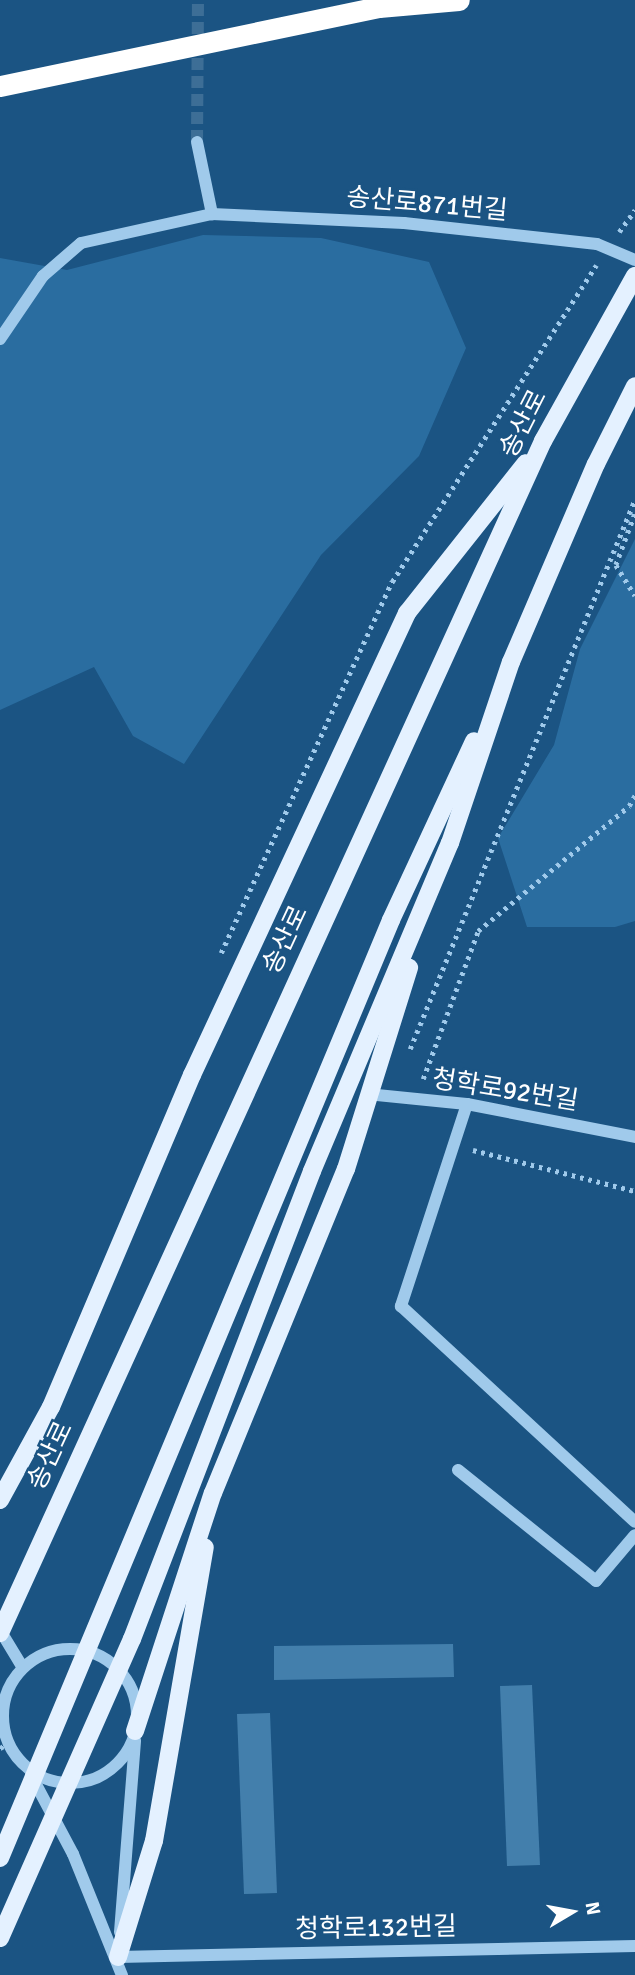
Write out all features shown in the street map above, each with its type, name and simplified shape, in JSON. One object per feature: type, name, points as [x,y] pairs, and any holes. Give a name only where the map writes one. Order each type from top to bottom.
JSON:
[{"type":"highway","points":[[0,86],[379,7],[459,0]]},
{"type":"main road","name":"송산로","points":[[0,1632],[543,441],[635,276]]},
{"type":"main road","points":[[0,1858],[95,1622],[391,920],[511,662],[596,464],[635,386]]},
{"type":"main road","points":[[0,1500],[51,1407],[192,1074],[407,613],[543,441]]},
{"type":"main road","points":[[135,1731],[213,1493],[346,1169],[367,1094],[511,662]]},
{"type":"main road","points":[[0,1938],[132,1639],[312,1171],[450,842]]},
{"type":"main road","points":[[120,1966],[154,1841],[213,1493]]},
{"type":"street","points":[[197,142],[212,214]]},
{"type":"street","name":"송산로871번길","points":[[0,339],[43,276],[81,243],[212,214],[404,223],[597,244],[635,260]]},
{"type":"street","name":"청학로92번길","points":[[367,1094],[467,1104],[635,1137]]},
{"type":"street","points":[[467,1104],[401,1306],[635,1522]]},
{"type":"street","points":[[458,1470],[596,1581],[635,1535]]},
{"type":"street","points":[[0,1632],[23,1668]]},
{"type":"street","points":[[61,1650],[102,1657],[120,1671],[131,1689],[137,1710],[120,1966],[73,1854],[28,1769],[5,1745],[4,1708],[10,1686],[23,1668],[40,1656],[61,1650]]},
{"type":"street","points":[[28,1769],[48,1780],[70,1784],[92,1780],[120,1761],[135,1731]]},
{"type":"street","name":"청학로132번길","points":[[120,1966],[635,1946]]},
{"type":"path","points":[[405,1063],[635,499]]},
{"type":"path","points":[[635,514],[616,565],[635,595]]},
{"type":"path","points":[[416,1099],[478,931],[629,806],[635,795]]},
{"type":"path","points":[[454,1146],[635,1191]]},
{"type":"shaded area","points":[[203,235],[321,238],[429,262],[466,348],[419,456],[321,555],[184,764],[133,736],[94,667],[0,710],[0,258],[67,270]]},
{"type":"shaded area","points":[[635,539],[635,921],[615,927],[527,927],[498,838],[554,745],[580,649]]},
{"type":"building","points":[[453,1644],[454,1677],[274,1680],[274,1646]]},
{"type":"building","points":[[532,1685],[540,1865],[507,1866],[500,1686]]},
{"type":"building","points":[[270,1713],[277,1893],[244,1894],[237,1714]]},
{"type":"tunnel","points":[[197,142],[198,0]]}]
